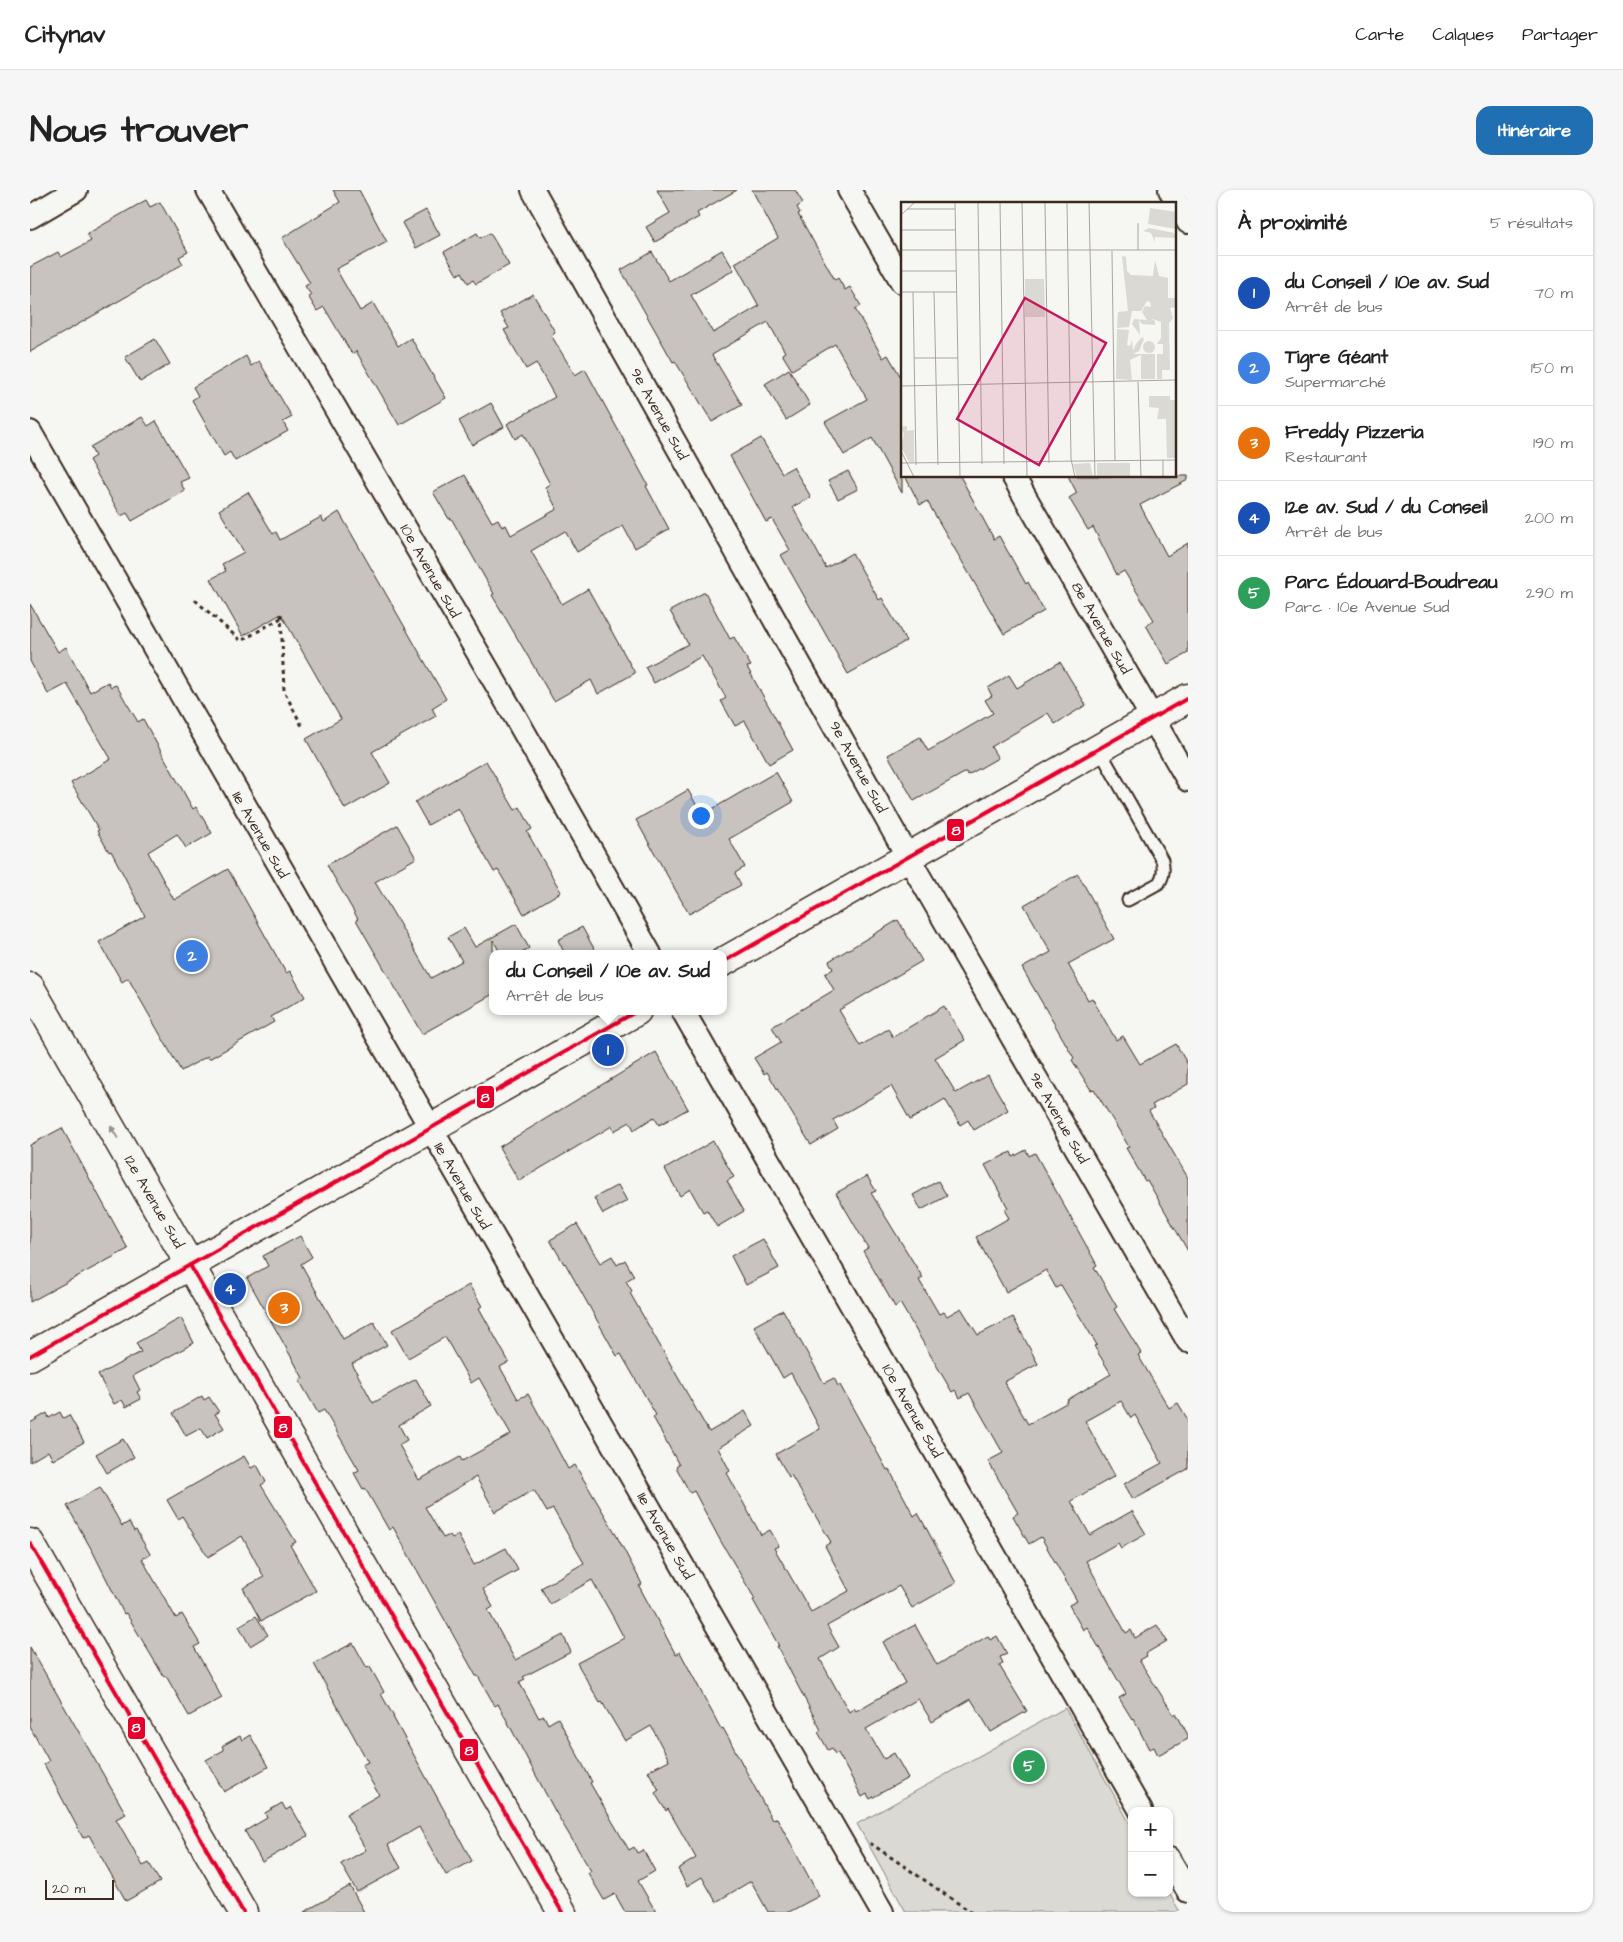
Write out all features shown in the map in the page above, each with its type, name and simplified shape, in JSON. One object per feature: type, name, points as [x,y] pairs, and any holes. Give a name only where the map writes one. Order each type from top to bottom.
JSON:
[{"type":"main road","points":[[727,960],[1188,698]]},
{"type":"main road","name":"12e Avenue Sud","points":[[30,987],[562,1912]]},
{"type":"main road","points":[[30,1356],[630,1015]]},
{"type":"main road","points":[[30,1543],[242,1912]]},
{"type":"street","points":[[30,217],[76,190]]},
{"type":"street","name":"10e Avenue Sud","points":[[208,190],[511,709],[648,950]]},
{"type":"street","name":"9e Avenue Sud","points":[[534,190],[908,857],[1188,1341]]},
{"type":"street","points":[[849,190],[901,280]]},
{"type":"street","points":[[1170,190],[1188,222]]},
{"type":"street","name":"11e Avenue Sud","points":[[30,432],[882,1912]]},
{"type":"street","name":"8e Avenue Sud","points":[[1015,478],[1188,780]]},
{"type":"street","name":"10e Avenue Sud","points":[[685,1015],[1140,1807]]},
{"type":"street","points":[[1173,1866],[1188,1891]]},
{"type":"lane","points":[[1099,749],[1162,860],[1164,869],[1158,883],[1128,900]]},
{"type":"path","points":[[195,600],[241,641],[281,616],[284,692],[302,726]]},
{"type":"path","points":[[847,1852],[867,1841],[971,1912]]},
{"type":"shaded area","points":[[1065,1708],[1128,1820],[1128,1897],[1171,1897],[1180,1912],[906,1912],[857,1824]]},
{"type":"building","points":[[333,190],[359,190],[387,242],[336,269],[360,311],[373,303],[398,346],[411,338],[446,398],[399,425],[356,351],[352,354],[324,307],[317,311],[308,296],[311,295],[305,286],[310,283],[282,238],[340,202]]},
{"type":"building","points":[[657,190],[737,190],[697,213],[699,217],[655,242],[646,227],[670,213]]},
{"type":"building","points":[[752,190],[795,190],[803,203],[797,207],[800,213],[798,214],[835,280],[838,278],[845,290],[850,287],[861,306],[855,309],[883,358],[888,355],[901,377],[902,493],[872,438],[844,455],[825,422],[867,399],[835,344],[792,370],[782,354],[785,352],[768,322],[712,355],[742,405],[712,422],[675,361],[673,362],[621,270],[652,252],[669,281],[722,250],[734,270],[691,295],[713,333],[759,306],[735,263],[778,238]]},
{"type":"building","points":[[146,200],[150,207],[160,202],[188,252],[179,257],[183,264],[30,352],[30,267],[58,252],[61,257],[91,241],[87,234]]},
{"type":"building","points":[[426,210],[440,235],[416,248],[402,223]]},
{"type":"building","points":[[477,233],[480,238],[490,233],[509,265],[476,284],[473,280],[468,283],[462,272],[457,275],[444,252]]},
{"type":"building","points":[[533,294],[555,332],[551,335],[575,375],[585,369],[648,485],[646,486],[669,529],[635,548],[623,526],[577,552],[565,531],[531,551],[562,604],[588,589],[635,673],[598,694],[591,680],[554,701],[492,595],[494,594],[451,518],[449,519],[433,492],[465,475],[492,522],[498,519],[502,527],[506,525],[511,535],[557,509],[545,487],[550,484],[523,434],[515,439],[507,424],[555,397],[536,363],[526,369],[504,330],[509,328],[500,313]]},
{"type":"building","points":[[155,339],[170,364],[140,382],[125,357]]},
{"type":"building","points":[[246,356],[251,366],[259,361],[292,417],[283,422],[288,431],[235,461],[230,452],[224,456],[192,400],[198,396],[193,387]]},
{"type":"building","points":[[789,369],[810,405],[786,420],[765,384]]},
{"type":"building","points":[[491,403],[504,427],[472,445],[459,421]]},
{"type":"building","points":[[142,417],[148,426],[156,421],[189,478],[180,482],[185,491],[132,521],[127,513],[121,516],[89,460],[95,456],[90,447]]},
{"type":"building","points":[[761,438],[782,473],[793,467],[811,497],[793,507],[826,568],[852,553],[879,600],[882,598],[906,641],[848,674],[781,555],[790,550],[772,519],[766,522],[730,456]]},
{"type":"building","points":[[848,471],[858,489],[838,499],[828,481]]},
{"type":"building","points":[[1176,476],[1188,476],[1188,480],[1140,505],[1167,556],[1188,543],[1188,653],[1168,664],[1146,625],[1154,620],[1124,571],[1117,575],[1093,527],[1088,530],[1069,498],[1077,493],[1069,478],[1176,478]]},
{"type":"building","points":[[906,478],[961,478],[994,539],[999,536],[1026,584],[1028,582],[1044,611],[1004,634],[927,501],[920,505]]},
{"type":"building","points":[[248,492],[273,534],[276,532],[280,540],[321,517],[324,522],[339,512],[446,699],[432,708],[436,716],[372,752],[390,783],[345,809],[306,739],[341,719],[281,614],[243,636],[211,579],[226,571],[222,564],[244,552],[219,510]]},
{"type":"building","points":[[705,592],[730,639],[734,637],[751,666],[747,667],[793,750],[769,764],[745,721],[735,726],[721,701],[726,698],[702,656],[654,683],[645,667],[688,644],[670,611]]},
{"type":"building","points":[[30,604],[58,652],[66,647],[90,692],[108,682],[111,687],[116,685],[138,722],[143,719],[193,809],[196,807],[212,833],[186,848],[177,834],[148,852],[174,900],[228,869],[286,973],[290,971],[305,997],[271,1017],[274,1022],[209,1059],[208,1056],[181,1071],[128,978],[122,982],[99,942],[145,916],[111,851],[109,852],[97,831],[99,830],[71,783],[111,759],[67,684],[48,694],[30,661]]},
{"type":"building","points":[[1060,662],[1086,705],[1055,724],[1048,713],[991,747],[998,758],[968,775],[966,772],[914,801],[888,755],[920,737],[928,751],[993,713],[985,700],[992,696],[988,688],[1009,675],[1017,688]]},
{"type":"building","points":[[486,761],[515,810],[520,807],[532,829],[527,832],[561,892],[524,914],[498,870],[494,872],[458,808],[428,825],[415,802]]},
{"type":"building","points":[[776,772],[793,802],[729,839],[745,867],[735,873],[741,885],[689,914],[636,820],[688,790],[702,815]]},
{"type":"building","points":[[397,825],[416,858],[375,882],[431,978],[462,961],[448,937],[464,928],[475,947],[516,924],[529,948],[526,950],[499,950],[493,940],[493,950],[489,950],[489,996],[422,1034],[356,920],[358,919],[327,865]]},
{"type":"building","points":[[1078,874],[1114,939],[1068,964],[1088,1000],[1092,998],[1116,1040],[1123,1036],[1140,1064],[1176,1044],[1188,1065],[1188,1084],[1152,1105],[1154,1108],[1149,1111],[1188,1178],[1188,1251],[1147,1180],[1145,1181],[1126,1148],[1129,1147],[1094,1089],[1091,1090],[1072,1060],[1074,1058],[1022,968],[1051,952],[1024,905]]},
{"type":"building","points":[[898,920],[922,961],[839,1010],[860,1046],[888,1029],[893,1037],[944,1006],[965,1040],[935,1058],[956,1093],[988,1075],[1008,1110],[974,1130],[968,1120],[960,1125],[945,1099],[910,1120],[891,1086],[833,1120],[838,1129],[811,1145],[767,1072],[764,1074],[754,1058],[781,1042],[772,1027],[834,990],[825,974],[833,969],[829,961]]},
{"type":"building","points":[[582,927],[595,950],[563,950],[558,940]]},
{"type":"building","points":[[656,1052],[688,1109],[659,1125],[654,1117],[634,1130],[630,1122],[614,1131],[612,1126],[519,1181],[499,1147]]},
{"type":"building","points":[[62,1128],[128,1249],[30,1302],[30,1145]]},
{"type":"building","points":[[713,1141],[734,1177],[727,1181],[744,1211],[717,1227],[707,1210],[703,1212],[690,1189],[680,1196],[665,1169]]},
{"type":"building","points":[[1026,1150],[1029,1156],[1035,1153],[1097,1265],[1094,1267],[1117,1307],[1114,1309],[1141,1353],[1138,1355],[1169,1408],[1178,1403],[1188,1420],[1188,1469],[1133,1499],[1124,1484],[1162,1463],[1135,1415],[1131,1418],[1121,1401],[1085,1421],[1115,1476],[1071,1501],[1090,1535],[1132,1511],[1146,1534],[1121,1548],[1118,1543],[1086,1561],[1126,1633],[1131,1630],[1135,1638],[1157,1625],[1167,1641],[1145,1654],[1146,1656],[1139,1660],[1174,1715],[1176,1713],[1188,1735],[1188,1739],[1158,1755],[1154,1747],[1149,1749],[1133,1718],[1119,1698],[1126,1694],[1087,1627],[1083,1630],[1069,1605],[1077,1601],[1041,1537],[1029,1544],[1013,1516],[1018,1513],[988,1461],[1003,1453],[969,1393],[960,1398],[955,1390],[952,1392],[900,1303],[895,1307],[863,1251],[868,1248],[836,1193],[867,1176],[876,1191],[871,1193],[923,1278],[919,1280],[939,1314],[944,1312],[947,1316],[961,1308],[978,1335],[1013,1317],[1038,1364],[1004,1382],[1028,1424],[1068,1402],[1067,1400],[1111,1374],[1094,1346],[1097,1345],[1061,1285],[1056,1288],[1046,1270],[1006,1292],[976,1237],[1009,1218],[1004,1210],[1008,1208],[985,1165],[1011,1152],[1013,1157]]},
{"type":"building","points":[[938,1181],[947,1196],[921,1210],[913,1195]]},
{"type":"building","points":[[618,1185],[627,1201],[603,1214],[594,1198]]},
{"type":"building","points":[[577,1224],[600,1263],[612,1256],[617,1265],[625,1260],[634,1276],[626,1281],[632,1291],[630,1293],[709,1432],[745,1411],[754,1426],[718,1448],[730,1471],[727,1473],[761,1535],[770,1530],[779,1546],[774,1548],[811,1612],[849,1591],[825,1546],[831,1542],[791,1475],[789,1477],[776,1454],[820,1429],[791,1373],[783,1378],[754,1326],[783,1310],[824,1383],[834,1378],[838,1386],[840,1385],[914,1516],[918,1513],[956,1583],[912,1608],[899,1586],[827,1626],[839,1647],[820,1659],[849,1712],[854,1708],[856,1711],[905,1683],[883,1642],[915,1625],[937,1665],[988,1636],[990,1640],[997,1636],[1007,1654],[1000,1657],[1003,1663],[999,1665],[1027,1711],[991,1732],[971,1699],[932,1722],[918,1699],[866,1729],[884,1759],[894,1753],[908,1778],[870,1799],[867,1794],[862,1797],[838,1753],[835,1754],[832,1748],[828,1750],[818,1732],[821,1730],[777,1646],[779,1646],[753,1600],[755,1599],[694,1491],[690,1493],[676,1467],[679,1465],[653,1417],[656,1415],[621,1354],[617,1356],[550,1240]]},
{"type":"building","points":[[300,1236],[312,1257],[301,1264],[343,1339],[374,1322],[387,1345],[352,1364],[373,1403],[416,1379],[431,1406],[399,1425],[407,1440],[399,1445],[419,1480],[460,1457],[462,1461],[511,1434],[479,1378],[471,1383],[445,1337],[408,1358],[392,1330],[469,1285],[482,1306],[479,1308],[509,1362],[500,1367],[518,1399],[528,1394],[568,1469],[575,1465],[613,1529],[642,1584],[639,1586],[676,1655],[680,1652],[772,1820],[777,1818],[819,1896],[789,1912],[768,1912],[751,1881],[716,1902],[702,1877],[687,1886],[678,1869],[696,1858],[668,1809],[666,1811],[655,1793],[659,1790],[648,1771],[669,1760],[651,1726],[625,1741],[577,1663],[624,1638],[592,1580],[550,1604],[541,1588],[584,1563],[553,1509],[547,1512],[534,1490],[495,1512],[476,1477],[425,1507],[443,1538],[450,1535],[452,1538],[458,1535],[474,1565],[506,1548],[518,1570],[483,1589],[493,1607],[488,1610],[515,1660],[563,1635],[571,1652],[523,1677],[525,1679],[519,1682],[539,1718],[544,1716],[548,1724],[558,1718],[592,1782],[590,1783],[629,1850],[634,1847],[637,1853],[643,1850],[655,1871],[638,1881],[656,1912],[625,1912],[615,1894],[604,1900],[588,1873],[591,1871],[555,1811],[498,1704],[495,1706],[478,1676],[476,1676],[393,1527],[389,1530],[365,1488],[363,1489],[354,1473],[359,1470],[324,1410],[318,1413],[299,1380],[303,1378],[247,1278],[268,1266],[263,1256]]},
{"type":"building","points":[[763,1239],[779,1268],[746,1285],[731,1256]]},
{"type":"building","points":[[181,1318],[194,1343],[133,1376],[140,1390],[137,1392],[141,1399],[126,1407],[122,1400],[114,1404],[98,1375],[141,1352],[136,1343]]},
{"type":"building","points":[[202,1396],[204,1400],[209,1397],[219,1412],[215,1414],[224,1428],[207,1438],[201,1428],[186,1436],[173,1413]]},
{"type":"building","points":[[60,1412],[63,1418],[69,1415],[84,1442],[53,1460],[48,1451],[30,1462],[30,1423],[47,1413],[49,1418]]},
{"type":"building","points":[[123,1439],[134,1457],[107,1473],[96,1454]]},
{"type":"building","points":[[244,1456],[251,1468],[257,1465],[266,1482],[261,1485],[296,1542],[290,1545],[316,1591],[261,1621],[243,1588],[264,1577],[242,1536],[208,1557],[182,1516],[178,1519],[167,1500]]},
{"type":"building","points":[[100,1487],[122,1526],[129,1522],[150,1554],[142,1559],[176,1618],[182,1614],[200,1644],[194,1647],[222,1698],[189,1716],[126,1613],[124,1614],[93,1552],[67,1506]]},
{"type":"building","points":[[256,1616],[268,1635],[250,1646],[239,1626]]},
{"type":"building","points":[[353,1643],[367,1668],[370,1667],[384,1692],[381,1694],[472,1861],[446,1875],[419,1827],[388,1845],[401,1868],[357,1892],[341,1864],[366,1850],[346,1814],[379,1795],[362,1765],[368,1762],[314,1664]]},
{"type":"building","points":[[30,1647],[126,1814],[116,1819],[143,1866],[149,1863],[160,1882],[126,1901],[89,1835],[83,1838],[44,1764],[49,1761],[30,1727]]},
{"type":"building","points":[[250,1735],[268,1767],[224,1792],[206,1760],[224,1750],[222,1746],[240,1736],[242,1740]]},
{"type":"building","points":[[282,1803],[286,1810],[291,1807],[308,1836],[262,1862],[245,1831],[267,1818],[265,1813]]},
{"type":"building","points":[[350,1886],[364,1912],[304,1912]]},
{"type":"transit line","name":"8","points":[[727,960],[1188,698]]},
{"type":"transit line","name":"8","points":[[30,1356],[630,1015]]},
{"type":"transit line","name":"8","points":[[190,1265],[562,1912]]},
{"type":"transit line","name":"8","points":[[30,1543],[243,1912]]},
{"type":"place","name":"Tigre Géant","points":[[192,956]]},
{"type":"place","name":"du Conseil / 10e av. Sud","points":[[608,1050]]},
{"type":"place","name":"12e av. Sud / du Conseil","points":[[230,1289]]},
{"type":"place","name":"Freddy Pizzeria","points":[[284,1308]]},
{"type":"place","name":"Parc Édouard-Boudreau","points":[[1029,1766]]}]
